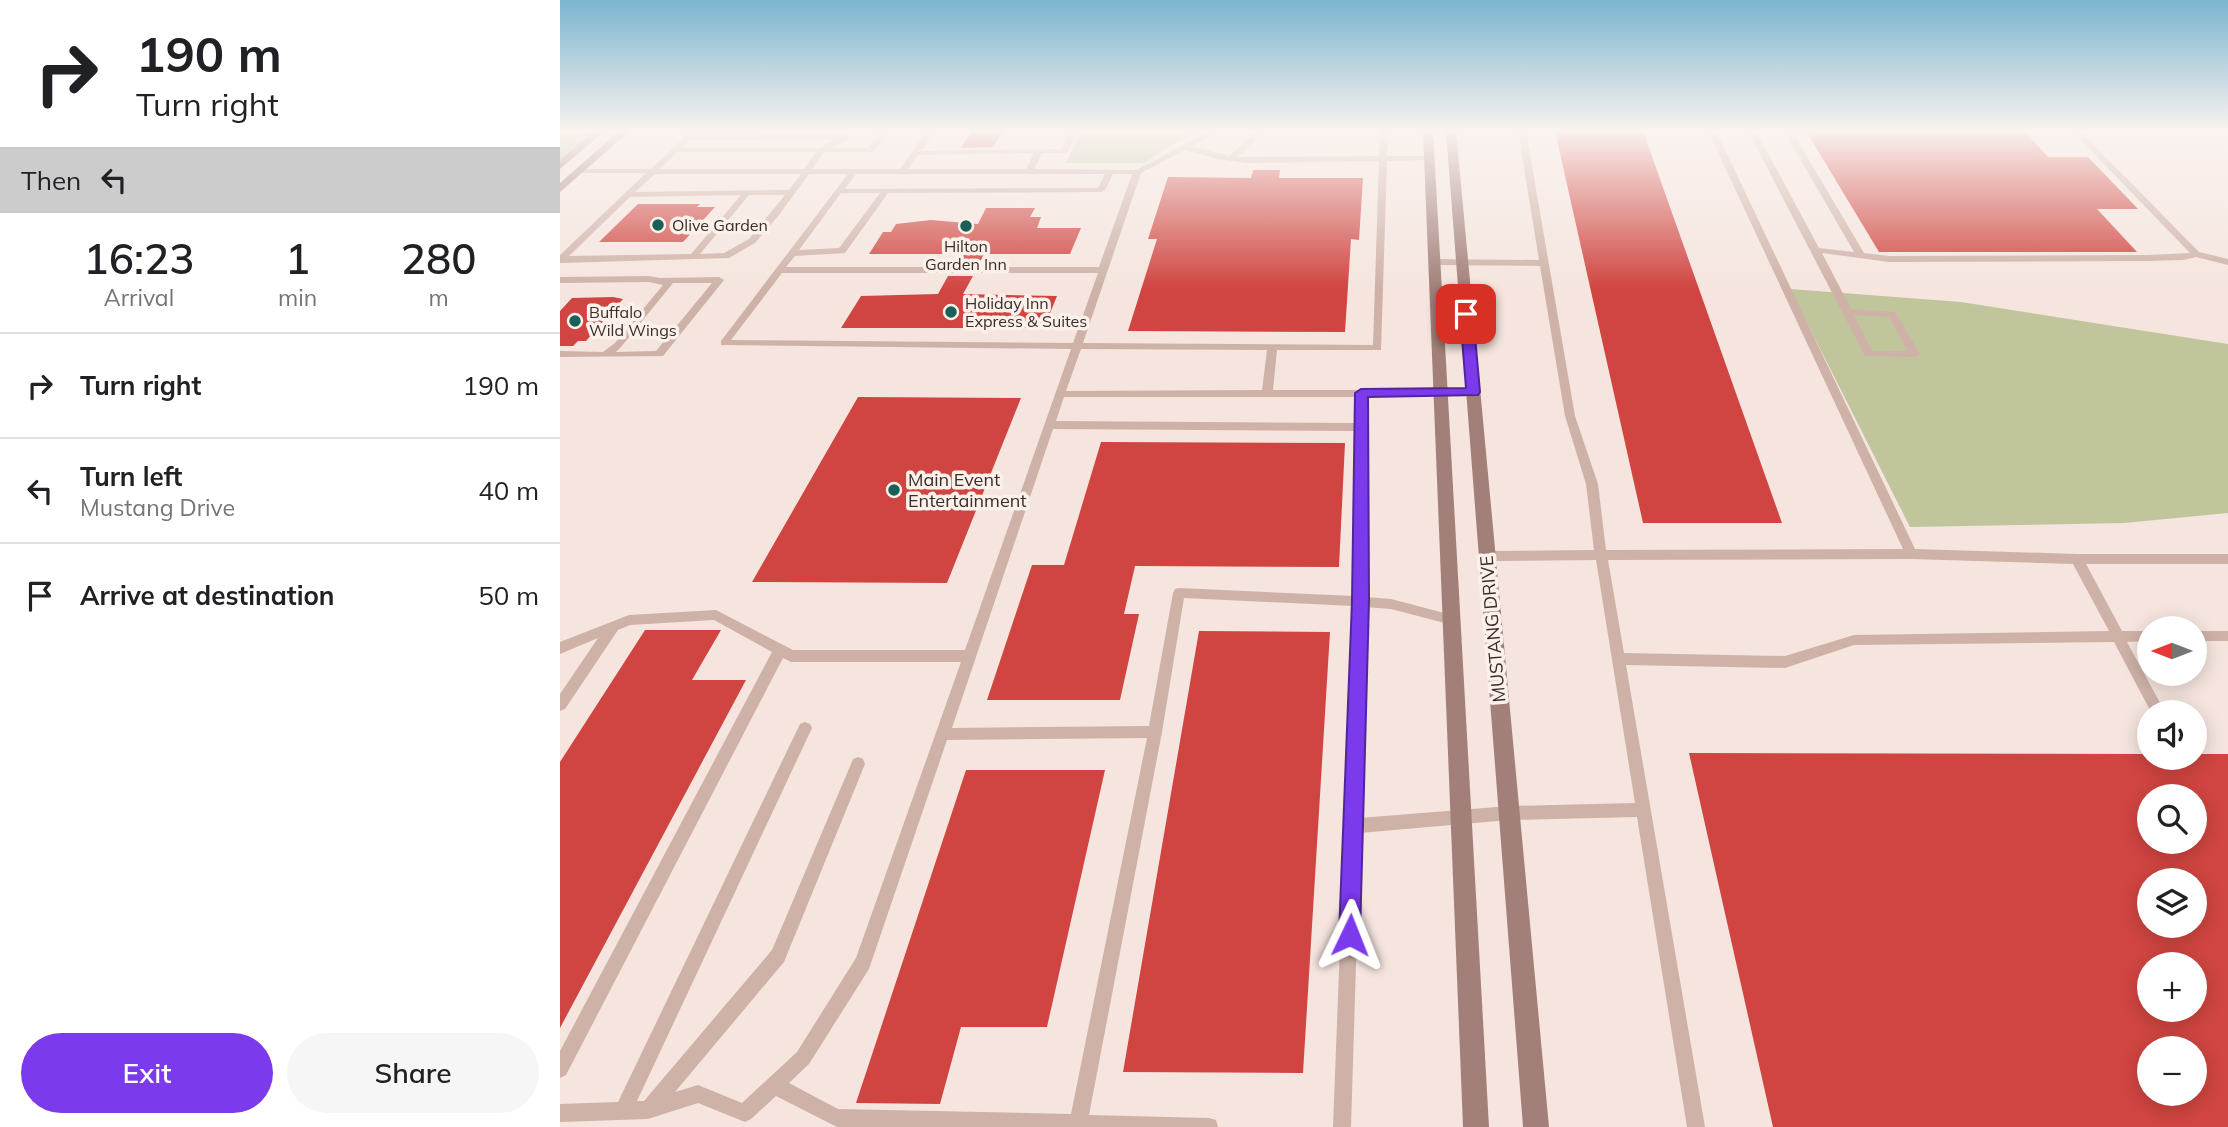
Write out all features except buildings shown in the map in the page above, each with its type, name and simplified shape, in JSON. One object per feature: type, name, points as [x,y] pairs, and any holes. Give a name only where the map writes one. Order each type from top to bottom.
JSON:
[{"type":"main road","name":"MUSTANG DRIVE","points":[[1431,184],[1434,262],[1487,556],[1536,1127]]},
{"type":"main road","name":"MUSTANG DRIVE","points":[[1455,184],[1462,262],[1452,620],[1476,1127]]},
{"type":"lane","points":[[561,259],[638,184]]},
{"type":"lane","points":[[561,259],[726,256],[752,241],[797,184]]},
{"type":"lane","points":[[844,184],[724,344],[1378,348],[1382,184]]},
{"type":"lane","points":[[948,191],[952,184]]},
{"type":"lane","points":[[838,191],[1101,190],[1104,184]]},
{"type":"lane","points":[[560,1113],[648,1110],[698,1094],[745,1113],[803,1058],[863,963],[1133,184]]},
{"type":"lane","points":[[1531,184],[1570,416],[1592,484],[1601,555],[1696,1127]]},
{"type":"lane","points":[[1737,184],[1911,554]]},
{"type":"lane","points":[[1780,184],[1870,354],[1915,354],[1892,314],[1848,312]]},
{"type":"lane","points":[[1819,184],[1860,254]]},
{"type":"lane","points":[[2127,184],[2196,254]]},
{"type":"lane","points":[[792,253],[842,251],[886,191]]},
{"type":"lane","points":[[626,195],[791,192]]},
{"type":"lane","points":[[693,257],[747,193]]},
{"type":"lane","points":[[1816,250],[1889,259],[2147,258],[2196,254],[2228,262]]},
{"type":"lane","points":[[1434,262],[1544,263]]},
{"type":"lane","points":[[779,270],[1103,270]]},
{"type":"lane","points":[[560,280],[719,280],[659,354],[560,354]]},
{"type":"lane","points":[[605,355],[618,345],[669,283],[663,280]]},
{"type":"lane","points":[[1267,393],[1272,348]]},
{"type":"lane","points":[[1060,394],[1457,392]]},
{"type":"lane","points":[[1342,1127],[1360,601],[1361,393]]},
{"type":"lane","points":[[1049,425],[1360,427]]},
{"type":"lane","points":[[1487,556],[1911,554],[2077,559],[2228,559]]},
{"type":"lane","points":[[2077,559],[2152,700]]},
{"type":"lane","points":[[1078,1123],[1155,732],[1179,593],[1391,604],[1452,620]]},
{"type":"lane","points":[[560,648],[629,620],[716,615],[791,656],[969,656]]},
{"type":"lane","points":[[560,705],[614,626]]},
{"type":"lane","points":[[1618,659],[1785,662],[1854,640],[2137,636]]},
{"type":"lane","points":[[2207,636],[2228,636]]},
{"type":"lane","points":[[560,1069],[780,650]]},
{"type":"lane","points":[[623,1111],[805,728]]},
{"type":"lane","points":[[942,734],[1155,732]]},
{"type":"lane","points":[[648,1110],[778,956],[858,764]]},
{"type":"lane","points":[[1354,826],[1461,815],[1643,810]]},
{"type":"lane","points":[[774,1086],[837,1118],[1209,1127]]},
{"type":"green space","points":[[1790,289],[1961,302],[2228,344],[2228,513],[2124,523],[1910,527]]},
{"type":"place","name":"Olive Garden","points":[[658,225]]},
{"type":"place","name":"Hilton Garden Inn","points":[[966,226]]},
{"type":"place","name":"Holiday Inn Express & Suites","points":[[951,312]]},
{"type":"place","name":"Buffalo Wild Wings","points":[[575,321]]},
{"type":"place","name":"Main Event Entertainment","points":[[894,490]]},
{"type":"route","points":[[1350,935],[1360,601],[1361,393],[1473,392],[1466,314]]}]
